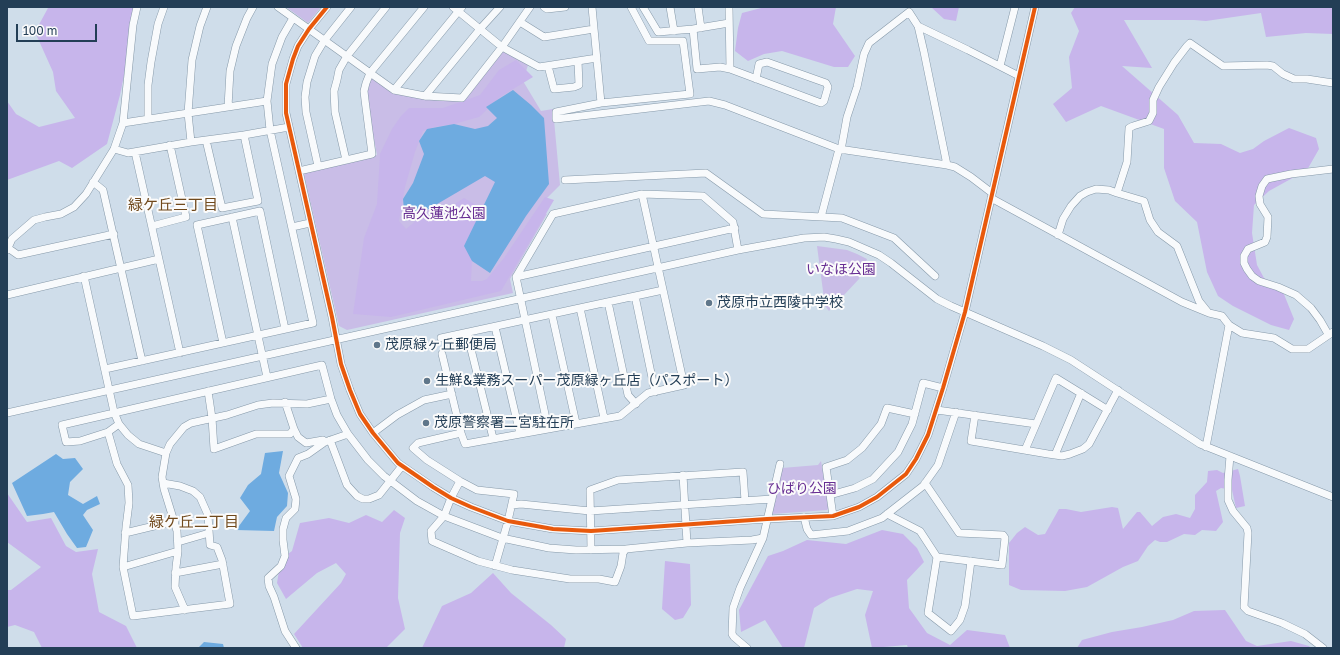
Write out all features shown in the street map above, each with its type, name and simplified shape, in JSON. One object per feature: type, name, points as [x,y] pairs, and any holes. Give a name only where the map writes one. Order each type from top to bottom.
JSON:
[{"type":"street","points":[[114,234],[18,255],[7,249],[12,239],[34,220],[62,214],[74,206],[86,194],[114,148],[123,124],[133,25],[137,7]]},
{"type":"street","points":[[148,119],[148,85],[151,62],[158,24],[164,7]]},
{"type":"street","points":[[191,142],[188,113],[193,54],[200,26],[207,7]]},
{"type":"street","points":[[228,107],[230,78],[235,52],[247,18],[253,7]]},
{"type":"street","points":[[278,7],[394,90],[425,96],[462,98],[502,47],[530,7]]},
{"type":"street","points":[[327,7],[308,29],[298,46],[287,77],[285,97],[289,127],[337,339],[341,364],[360,414],[383,446],[402,466],[451,498],[508,521],[552,529],[591,531],[833,516],[859,507],[877,497],[906,474],[916,459],[928,435],[937,410],[965,312],[1035,7]]},
{"type":"street","points":[[318,166],[306,112],[305,97],[310,70],[315,56],[324,41],[351,7]]},
{"type":"street","points":[[346,160],[335,112],[334,101],[336,80],[339,70],[347,56],[386,7]]},
{"type":"street","points":[[299,171],[372,154],[364,100],[364,91],[370,73],[424,7]]},
{"type":"street","points":[[425,96],[500,7]]},
{"type":"street","points":[[544,7],[547,9],[565,7]]},
{"type":"street","points":[[592,7],[601,104]]},
{"type":"street","points":[[631,7],[649,41],[684,41],[690,94],[601,104],[556,112],[556,119],[709,101],[725,105],[840,149],[955,167],[971,177],[992,196],[1058,235],[1182,302],[1209,313],[1222,316],[1229,325],[1242,333],[1274,338],[1292,349],[1308,349],[1330,333],[1311,308],[1296,295],[1259,281],[1252,276],[1244,263],[1244,256],[1248,249],[1265,242],[1267,237],[1268,217],[1260,204],[1259,196],[1262,186],[1267,179],[1291,174],[1333,169]]},
{"type":"street","points":[[643,7],[658,32],[701,28],[729,23]]},
{"type":"street","points":[[670,7],[674,31]]},
{"type":"street","points":[[698,7],[701,28]]},
{"type":"street","points":[[729,7],[730,69]]},
{"type":"street","points":[[1000,66],[1014,7]]},
{"type":"street","points":[[394,90],[458,8],[502,47],[539,67],[597,58]]},
{"type":"street","points":[[820,217],[840,149],[864,54],[869,43],[909,12],[918,26],[946,165]]},
{"type":"street","points":[[105,369],[313,323],[270,130],[267,101],[272,64],[282,36],[293,18]]},
{"type":"street","points":[[520,22],[544,37],[594,29]]},
{"type":"street","points":[[918,26],[1019,76]]},
{"type":"street","points":[[693,29],[698,69],[720,67],[730,69],[756,79],[821,102],[824,101],[828,87],[826,83],[767,62],[759,64],[756,79]]},
{"type":"street","points":[[1116,193],[1127,162],[1129,128],[1149,122],[1153,114],[1153,100],[1159,87],[1174,63],[1190,43],[1223,66],[1274,66],[1283,74],[1294,79],[1307,79],[1333,83]]},
{"type":"street","points":[[548,66],[554,89],[574,87],[579,85],[578,61]]},
{"type":"street","points":[[123,124],[267,101]]},
{"type":"street","points":[[114,148],[128,153],[170,145],[289,127]]},
{"type":"street","points":[[206,140],[222,208],[258,200],[244,135]]},
{"type":"street","points":[[152,226],[186,217],[170,145]]},
{"type":"street","points":[[135,152],[180,353]]},
{"type":"street","points":[[565,180],[706,173],[763,214],[842,218],[894,238],[935,276]]},
{"type":"street","points":[[93,182],[104,190],[142,361]]},
{"type":"street","points":[[1058,235],[1063,219],[1071,206],[1080,196],[1096,189],[1109,190],[1144,201],[1150,220],[1158,232],[1177,246],[1199,301],[1209,313]]},
{"type":"street","points":[[442,354],[465,444],[620,416],[648,393],[684,385],[642,194]]},
{"type":"street","points":[[548,428],[516,277],[553,214],[642,194],[703,196],[733,222],[738,250]]},
{"type":"street","points":[[223,343],[197,225],[232,217],[260,211],[285,329]]},
{"type":"street","points":[[232,217],[267,377]]},
{"type":"street","points":[[292,227],[310,222]]},
{"type":"street","points":[[516,277],[734,228]]},
{"type":"street","points":[[7,413],[738,250],[804,238],[824,237],[843,240],[879,255],[937,298],[1071,360],[1206,447],[1333,497]]},
{"type":"street","points":[[7,294],[159,258]]},
{"type":"street","points":[[84,276],[114,412],[119,424],[128,435],[139,444],[166,453]]},
{"type":"street","points":[[441,338],[663,290]]},
{"type":"street","points":[[635,296],[655,392]]},
{"type":"street","points":[[608,302],[628,395],[636,404]]},
{"type":"street","points":[[580,308],[604,418]]},
{"type":"street","points":[[552,315],[576,423]]},
{"type":"street","points":[[1206,447],[1229,325]]},
{"type":"street","points":[[495,327],[520,434]]},
{"type":"street","points":[[467,333],[493,438]]},
{"type":"street","points":[[119,424],[108,432],[80,441],[66,442],[62,425],[322,364],[330,399],[348,434],[368,460],[390,481],[417,501],[444,516],[502,538],[549,548],[591,550],[626,549],[763,538]]},
{"type":"street","points":[[1025,450],[1056,378],[1108,410]]},
{"type":"street","points":[[830,495],[855,488],[873,479],[898,452],[912,424],[923,383],[943,388]]},
{"type":"street","points":[[975,415],[970,441],[1062,456],[1070,454],[1089,444],[1118,390]]},
{"type":"street","points":[[208,391],[212,418],[214,450],[256,434],[290,434],[294,429]]},
{"type":"street","points":[[1055,455],[1081,393]]},
{"type":"street","points":[[373,433],[397,415],[424,400],[452,394]]},
{"type":"street","points":[[185,610],[175,587],[178,551],[177,531],[162,477],[166,453],[170,444],[184,427],[191,423],[258,405],[285,402],[306,404],[330,399]]},
{"type":"street","points":[[285,402],[298,437],[306,443],[323,440],[328,441]]},
{"type":"street","points":[[833,516],[826,467],[847,460],[862,448],[881,424],[887,408],[915,414]]},
{"type":"street","points":[[937,410],[1036,424]]},
{"type":"street","points":[[804,517],[807,529],[811,535],[848,531],[882,518],[925,483],[938,465],[956,412]]},
{"type":"street","points":[[108,432],[117,464],[128,485],[129,503],[123,567],[133,616],[230,604],[223,564],[218,547],[210,544],[208,515],[200,497],[193,491],[180,486],[163,483]]},
{"type":"street","points":[[461,433],[418,444],[413,448],[427,460],[476,490],[514,494],[495,566]]},
{"type":"street","points":[[296,648],[285,631],[269,586],[268,578],[281,566],[285,556],[283,529],[286,518],[295,509],[296,499],[290,476],[298,458],[308,454],[328,441],[348,434]]},
{"type":"street","points":[[328,441],[347,486],[357,496],[363,499],[379,495],[402,466]]},
{"type":"street","points":[[1230,456],[1228,500],[1233,511],[1247,528],[1248,533],[1244,606],[1248,611],[1282,623],[1305,634],[1323,648]]},
{"type":"street","points":[[748,648],[732,634],[733,608],[740,588],[763,538],[780,464]]},
{"type":"street","points":[[591,550],[590,490],[618,480],[742,472],[745,501]]},
{"type":"street","points":[[683,475],[687,543]]},
{"type":"street","points":[[460,481],[444,516],[431,531],[432,541],[478,561],[512,570],[570,579],[599,579],[616,582],[623,553],[626,549]]},
{"type":"street","points":[[925,483],[959,533],[1002,535],[1005,538],[1002,565],[937,557]]},
{"type":"street","points":[[512,505],[521,504],[590,511],[772,499]]},
{"type":"street","points":[[887,514],[920,531],[937,557],[928,613],[952,631],[960,620],[965,606],[971,561]]},
{"type":"street","points":[[125,533],[175,521]]},
{"type":"street","points":[[178,542],[209,533]]},
{"type":"street","points":[[123,567],[178,551]]},
{"type":"street","points":[[175,573],[223,564]]},
{"type":"green space","points":[[138,7],[120,95],[107,144],[72,168],[59,161],[7,180],[7,101],[16,114],[39,127],[75,118],[56,91],[53,72],[35,32],[48,8]]},
{"type":"green space","points":[[286,7],[321,7],[308,23]]},
{"type":"green space","points":[[765,7],[836,7],[833,24],[855,56],[848,67],[834,67],[782,51],[764,54],[748,61],[735,51],[738,28],[742,13]]},
{"type":"green space","points":[[931,7],[959,7],[956,21],[944,19]]},
{"type":"green space","points":[[1075,7],[1333,7],[1333,34],[1306,33],[1266,37],[1261,13],[1206,21],[1124,20],[1152,68],[1122,66],[1178,115],[1194,143],[1221,144],[1240,153],[1253,149],[1264,141],[1289,128],[1316,138],[1319,149],[1307,170],[1269,191],[1254,205],[1252,233],[1257,265],[1264,278],[1281,287],[1294,319],[1289,330],[1271,325],[1233,306],[1218,296],[1207,272],[1197,222],[1175,201],[1164,168],[1164,129],[1101,106],[1066,122],[1053,104],[1072,88],[1069,57],[1079,31],[1071,13]]},
{"type":"green space","name":"高久蓮池公園","points":[[502,52],[505,52],[528,65],[523,81],[541,111],[553,109],[560,185],[546,199],[540,211],[547,214],[510,279],[513,293],[347,330],[339,326],[304,174],[305,172],[377,155],[366,99],[368,83],[372,78],[394,93],[427,100],[463,101]]},
{"type":"green space","points":[[516,60],[533,77],[500,97],[479,117],[454,124],[434,127],[423,131],[405,187],[399,221],[406,229],[417,220],[450,207],[464,198],[476,205],[483,218],[472,259],[471,281],[482,281],[487,279],[504,258],[545,197],[554,200],[501,291],[391,317],[353,314],[364,238],[377,204],[380,154],[392,129],[409,108],[443,108],[480,95],[499,70]]},
{"type":"green space","name":"いなほ公園","points":[[817,246],[847,250],[867,259],[859,279],[829,311],[825,306]]},
{"type":"green space","name":"ひばり公園","points":[[821,461],[829,508],[827,510],[772,514],[782,468],[818,465]]},
{"type":"green space","points":[[1238,469],[1245,506],[1236,508],[1232,490],[1221,488],[1216,491],[1223,522],[1216,531],[1202,530],[1195,535],[1184,534],[1167,542],[1155,540],[1148,546],[1138,561],[1123,567],[1087,587],[1065,591],[1021,590],[1009,585],[1009,543],[1017,533],[1025,527],[1038,535],[1045,534],[1059,509],[1081,512],[1112,507],[1118,508],[1123,529],[1137,512],[1140,512],[1152,526],[1163,517],[1176,514],[1190,518],[1195,509],[1195,495],[1207,482],[1208,471],[1217,470],[1223,473]]},
{"type":"green space","points":[[7,493],[27,522],[51,518],[66,546],[76,552],[98,549],[92,574],[99,612],[126,626],[137,648],[42,648],[34,632],[15,625],[7,627],[7,590],[11,590],[41,567],[7,542]]},
{"type":"green space","points":[[394,510],[405,518],[400,533],[398,598],[405,629],[386,648],[303,648],[294,634],[341,583],[346,574],[336,563],[317,573],[286,599],[277,583],[281,559],[292,551],[300,523],[329,518],[349,523],[366,515],[382,522]]},
{"type":"green space","points":[[882,530],[903,534],[917,548],[924,562],[907,580],[909,608],[927,633],[950,645],[967,630],[1005,635],[1010,648],[908,648],[907,645],[872,648],[865,615],[873,591],[857,589],[830,598],[814,608],[804,648],[783,648],[765,620],[741,632],[739,610],[768,556],[807,540],[846,544]]},
{"type":"green space","points":[[665,561],[690,564],[691,605],[683,618],[675,620],[662,609]]},
{"type":"green space","points":[[493,573],[511,593],[566,639],[564,648],[422,648],[442,606],[471,593]]},
{"type":"green space","points":[[1225,610],[1246,641],[1257,646],[1291,641],[1309,646],[1311,648],[1077,648],[1082,640],[1112,632],[1173,620],[1194,611]]},
{"type":"water","points":[[513,90],[544,118],[549,184],[526,216],[490,273],[472,261],[464,246],[495,182],[485,176],[405,221],[403,199],[413,183],[424,154],[419,141],[427,129],[454,124],[475,129],[488,126],[497,118],[486,107]]},
{"type":"water","points":[[283,451],[279,473],[288,493],[287,506],[277,517],[274,531],[236,530],[250,511],[240,498],[248,485],[261,474],[265,453]]},
{"type":"water","points":[[56,454],[63,459],[75,458],[83,469],[70,482],[68,495],[83,504],[97,496],[100,504],[87,510],[83,515],[93,530],[86,547],[77,548],[54,512],[27,516],[12,483]]},
{"type":"water","points":[[204,642],[223,644],[224,648],[198,648]]},
{"type":"cycle path","points":[[327,7],[309,29],[298,46],[286,84],[286,113],[332,317],[341,364],[360,414],[373,433],[398,463],[451,498],[508,521],[553,529],[591,531],[833,516],[859,507],[877,497],[906,474],[916,459],[928,435],[965,312],[1035,7]]},
{"type":"place","name":"茂原市立西陵中学校","points":[[709,303]]},
{"type":"place","name":"茂原緑ヶ丘郵便局","points":[[377,345]]},
{"type":"place","name":"生鮮&業務スーパー茂原緑ヶ丘店（パスポート）","points":[[427,381]]},
{"type":"place","name":"茂原警察署二宮駐在所","points":[[426,423]]},
{"type":"district","name":"緑ケ丘三丁目","points":[[173,205]]},
{"type":"district","name":"緑ケ丘二丁目","points":[[194,522]]}]
